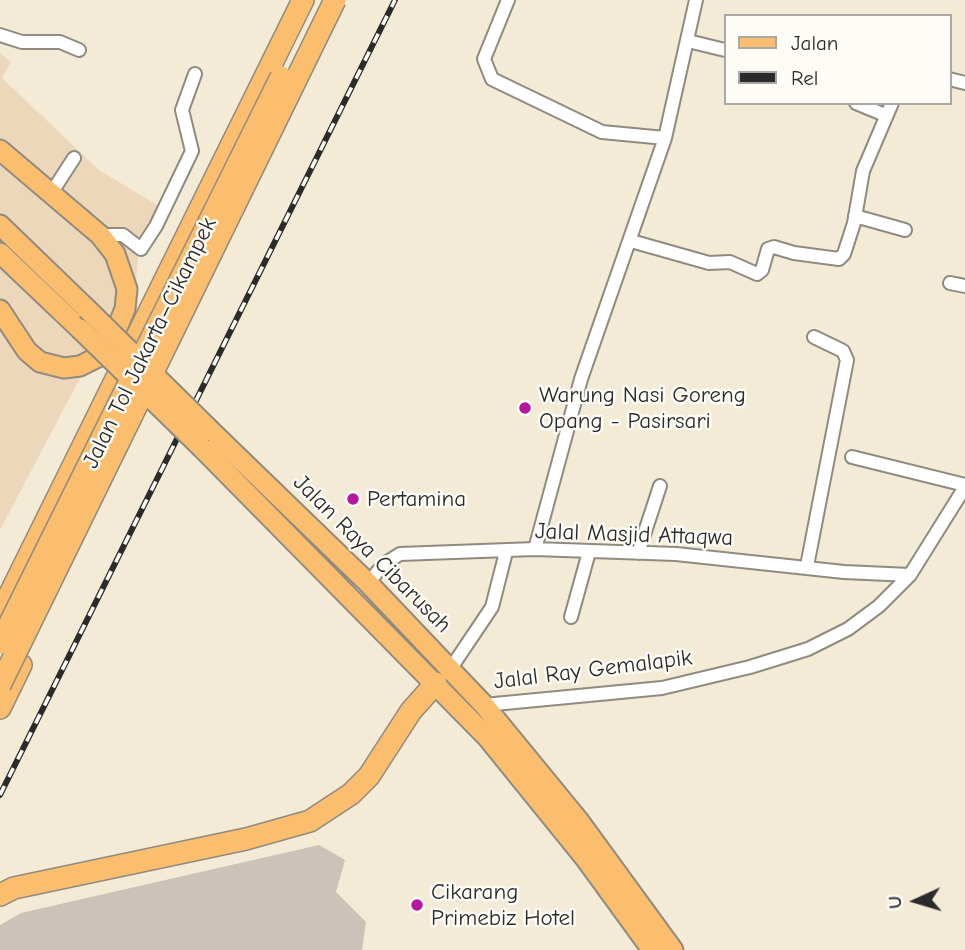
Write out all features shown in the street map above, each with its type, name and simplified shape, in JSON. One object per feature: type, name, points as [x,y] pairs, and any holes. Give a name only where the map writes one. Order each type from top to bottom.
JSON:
[{"type":"highway","name":"Jalan Tol Jakarta–Cikampek","points":[[0,614],[303,0]]},
{"type":"highway","points":[[0,643],[319,0]]},
{"type":"highway","points":[[0,685],[335,0]]},
{"type":"highway","name":"Jalan Tol Jakarta–Cikampek","points":[[0,708],[346,0]]},
{"type":"highway","points":[[0,895],[14,888],[246,839],[310,821],[351,794],[369,776],[411,711],[443,676]]},
{"type":"main road","points":[[0,150],[100,235],[115,254],[127,289],[125,309],[118,328],[102,355],[80,366],[64,368],[40,362],[27,351],[0,310]]},
{"type":"main road","name":"Jalan Raya Cibarusah","points":[[0,225],[87,309],[206,440],[443,676],[579,821],[673,950]]},
{"type":"main road","name":"Jalan Raya Cibarusah","points":[[0,253],[80,329],[368,583],[443,676]]},
{"type":"main road","name":"Jalan Raya Cibarusah","points":[[477,712],[652,950]]},
{"type":"street","points":[[535,549],[581,379],[665,138],[696,0]]},
{"type":"street","points":[[506,1],[484,59],[492,79],[602,132],[665,138]]},
{"type":"street","points":[[0,36],[22,42],[60,42],[79,50]]},
{"type":"street","points":[[688,41],[724,50]]},
{"type":"street","points":[[100,235],[123,235],[141,249],[156,226],[192,151],[182,110],[195,74]]},
{"type":"street","points":[[860,105],[885,116]]},
{"type":"street","points":[[631,241],[709,263],[730,262],[757,274],[762,270],[768,249],[774,247],[839,260],[844,254],[855,216],[863,171],[891,105]]},
{"type":"street","points":[[52,192],[74,158]]},
{"type":"street","points":[[855,216],[905,230]]},
{"type":"street","points":[[950,283],[965,286]]},
{"type":"street","points":[[807,566],[847,360],[843,351],[814,337]]},
{"type":"street","points":[[852,457],[965,486]]},
{"type":"street","points":[[638,553],[660,486]]},
{"type":"street","name":"Jalal Ray Gemalapik","points":[[477,712],[662,688],[750,667],[808,649],[848,629],[879,606],[910,575],[965,486]]},
{"type":"street","name":"Jalal Masjid Attaqwa","points":[[368,583],[384,564],[400,554],[535,549],[638,553],[807,566],[844,572],[910,575]]},
{"type":"street","points":[[443,676],[492,607],[506,552]]},
{"type":"street","points":[[571,617],[589,552]]},
{"type":"shaded area","points":[[0,53],[11,62],[2,78],[99,170],[167,211],[138,257],[133,318],[100,362],[80,378],[0,530]]},
{"type":"shaded area","points":[[319,845],[345,860],[336,892],[366,922],[362,950],[0,950],[0,925],[21,913]]},
{"type":"railway","points":[[0,795],[395,0]]},
{"type":"place","name":"Warung Nasi Goreng Opang - Pasirsari","points":[[525,408]]},
{"type":"place","name":"Pertamina","points":[[353,499]]},
{"type":"place","name":"Cikarang Primebiz Hotel","points":[[417,905]]}]
